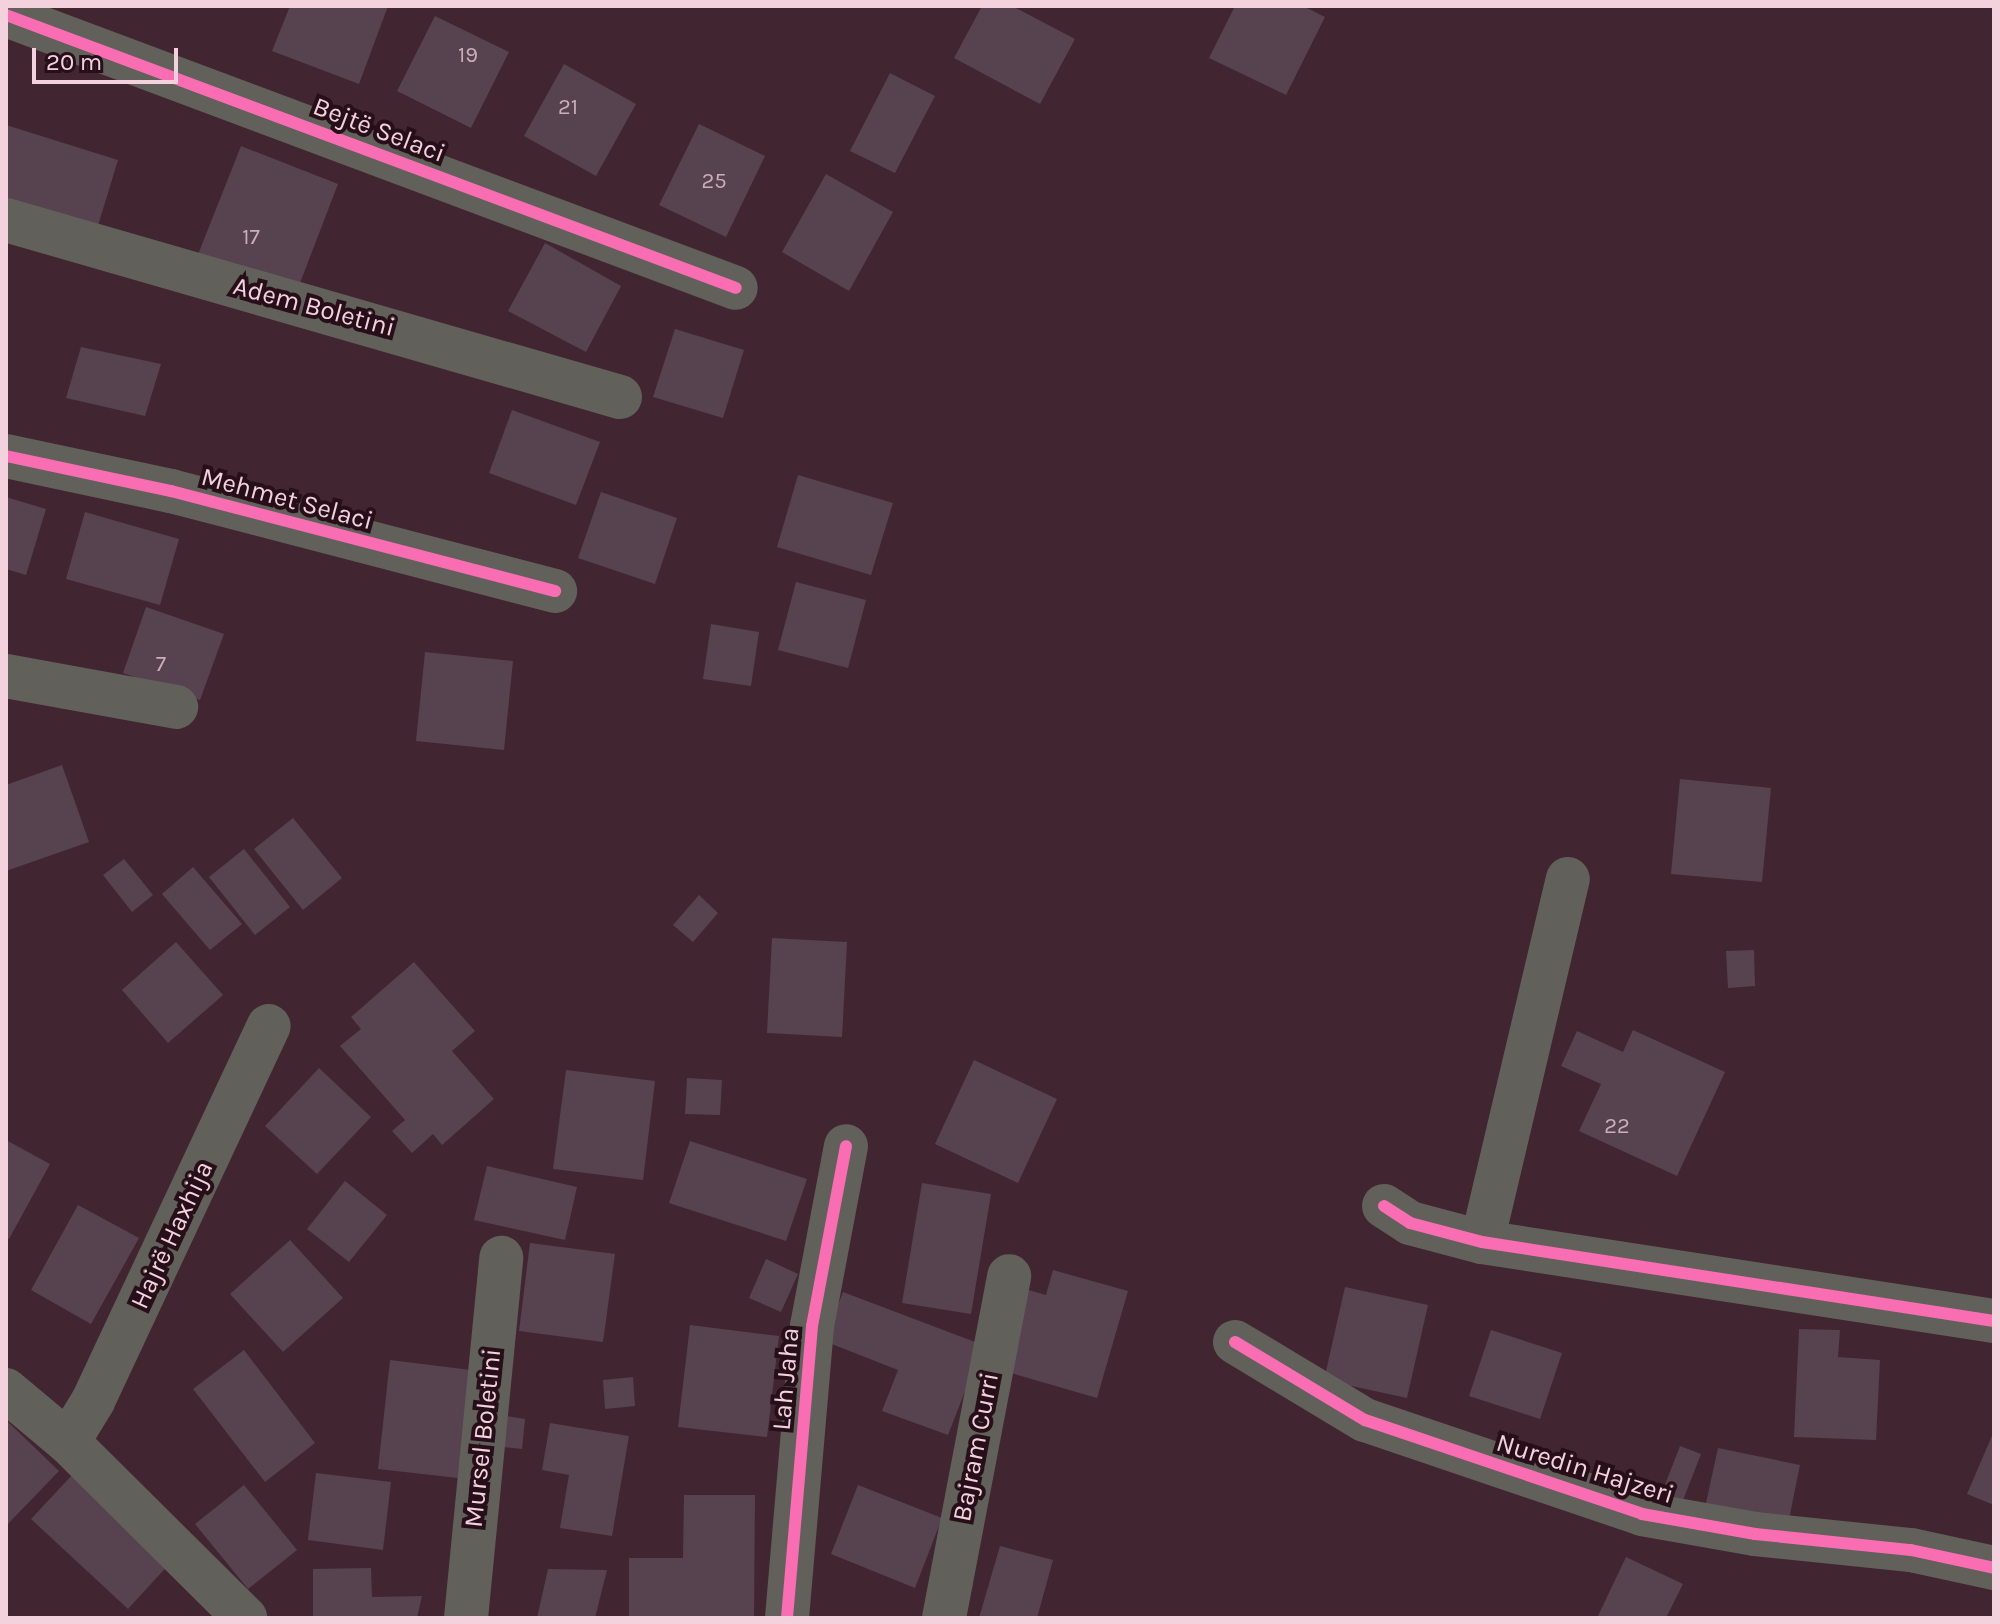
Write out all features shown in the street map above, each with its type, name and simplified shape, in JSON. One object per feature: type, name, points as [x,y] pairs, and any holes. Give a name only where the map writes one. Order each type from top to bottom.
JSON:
[{"type":"street","name":"Bejtë Selaci","points":[[6,15],[736,288]]},
{"type":"street","name":"Adem Boletini","points":[[6,220],[620,397]]},
{"type":"street","name":"Mehmet Selaci","points":[[6,456],[171,491],[555,591]]},
{"type":"street","points":[[6,676],[176,707]]},
{"type":"street","points":[[1482,1242],[1568,879]]},
{"type":"street","name":"Hajrë Haxhija","points":[[68,1442],[93,1401],[269,1026]]},
{"type":"street","name":"Lah Jaha","points":[[787,1618],[812,1326],[846,1146]]},
{"type":"street","points":[[1384,1206],[1410,1223],[1482,1242],[1994,1321]]},
{"type":"street","name":"Mursel Boletini","points":[[466,1618],[501,1258]]},
{"type":"street","name":"Bajram Curri","points":[[944,1618],[1009,1276]]},
{"type":"street","name":"Nuredin Hajzeri","points":[[1235,1342],[1365,1420],[1642,1514],[1755,1534],[1911,1550],[1994,1568]]},
{"type":"street","points":[[6,1390],[68,1442],[245,1618]]},
{"type":"building","points":[[290,6],[388,6],[359,84],[272,51]]},
{"type":"building","points":[[982,6],[1012,6],[1075,39],[1040,104],[954,58]]},
{"type":"building","points":[[1235,6],[1303,6],[1325,17],[1286,95],[1209,58]]},
{"type":"building","points":[[435,16],[509,52],[471,128],[397,91]]},
{"type":"building","points":[[564,64],[636,104],[596,176],[524,136]]},
{"type":"building","points":[[890,73],[935,96],[895,173],[850,151]]},
{"type":"building","points":[[699,124],[765,156],[726,237],[659,205]]},
{"type":"building","points":[[6,125],[118,160],[97,229],[6,202]]},
{"type":"building","points":[[241,146],[338,184],[295,296],[197,257]]},
{"type":"building","points":[[826,174],[893,212],[849,291],[782,252]]},
{"type":"building","points":[[545,243],[621,286],[586,352],[508,311]]},
{"type":"building","points":[[675,329],[744,350],[723,418],[653,397]]},
{"type":"building","points":[[81,347],[161,364],[145,416],[66,398]]},
{"type":"building","points":[[512,410],[600,442],[576,505],[489,473]]},
{"type":"building","points":[[798,475],[893,503],[871,575],[777,547]]},
{"type":"building","points":[[601,492],[677,518],[655,584],[578,558]]},
{"type":"building","points":[[6,497],[46,509],[26,575],[6,569]]},
{"type":"building","points":[[85,512],[179,539],[160,605],[66,579]]},
{"type":"building","points":[[796,582],[866,600],[848,668],[778,650]]},
{"type":"building","points":[[146,607],[224,634],[200,700],[123,673]]},
{"type":"building","points":[[711,624],[759,632],[751,686],[703,679]]},
{"type":"building","points":[[425,652],[513,661],[504,750],[416,741]]},
{"type":"building","points":[[62,765],[89,842],[6,871],[6,785]]},
{"type":"building","points":[[1680,779],[1771,788],[1762,882],[1671,874]]},
{"type":"building","points":[[293,818],[342,878],[303,910],[254,849]]},
{"type":"building","points":[[244,849],[290,907],[255,935],[209,877]]},
{"type":"building","points":[[124,859],[153,895],[132,912],[103,875]]},
{"type":"building","points":[[193,867],[242,924],[210,950],[162,894]]},
{"type":"building","points":[[699,895],[718,913],[693,942],[673,925]]},
{"type":"building","points":[[772,938],[847,942],[842,1037],[767,1033]]},
{"type":"building","points":[[176,942],[223,995],[168,1043],[122,990]]},
{"type":"building","points":[[1754,950],[1755,986],[1728,988],[1726,951]]},
{"type":"building","points":[[414,962],[475,1031],[452,1051],[494,1099],[442,1145],[433,1134],[412,1153],[392,1131],[405,1120],[340,1046],[361,1029],[351,1017]]},
{"type":"building","points":[[1633,1030],[1725,1072],[1677,1176],[1579,1131],[1601,1084],[1561,1066],[1577,1031],[1623,1052]]},
{"type":"building","points":[[974,1060],[1057,1099],[1018,1183],[935,1144]]},
{"type":"building","points":[[319,1068],[371,1117],[317,1174],[265,1126]]},
{"type":"building","points":[[566,1070],[655,1081],[643,1180],[553,1169]]},
{"type":"building","points":[[687,1078],[722,1080],[720,1115],[685,1114]]},
{"type":"building","points":[[6,1140],[50,1164],[9,1239],[6,1238]]},
{"type":"building","points":[[690,1141],[807,1179],[786,1241],[669,1203]]},
{"type":"building","points":[[487,1166],[577,1187],[565,1240],[474,1220]]},
{"type":"building","points":[[345,1181],[387,1215],[349,1262],[307,1229]]},
{"type":"building","points":[[922,1183],[991,1194],[971,1314],[902,1303]]},
{"type":"building","points":[[78,1205],[139,1238],[91,1324],[31,1290]]},
{"type":"building","points":[[290,1240],[343,1298],[283,1352],[230,1294]]},
{"type":"building","points":[[530,1243],[615,1254],[603,1342],[519,1331]]},
{"type":"building","points":[[766,1259],[798,1274],[781,1312],[749,1298]]},
{"type":"building","points":[[1053,1270],[1128,1291],[1097,1398],[1001,1370],[1025,1289],[1046,1295]]},
{"type":"building","points":[[1345,1287],[1428,1305],[1407,1398],[1324,1380]]},
{"type":"building","points":[[843,1292],[983,1345],[948,1435],[882,1411],[898,1370],[824,1341]]},
{"type":"building","points":[[690,1325],[779,1336],[767,1437],[678,1427]]},
{"type":"building","points":[[1799,1329],[1840,1330],[1838,1357],[1880,1360],[1876,1440],[1794,1437]]},
{"type":"building","points":[[1491,1330],[1562,1353],[1540,1419],[1469,1396]]},
{"type":"building","points":[[244,1350],[315,1443],[265,1482],[193,1389]]},
{"type":"building","points":[[390,1360],[471,1370],[458,1478],[378,1469]]},
{"type":"building","points":[[633,1377],[635,1406],[605,1409],[603,1380]]},
{"type":"building","points":[[506,1416],[525,1419],[522,1449],[503,1447]]},
{"type":"building","points":[[6,1420],[59,1471],[6,1526]]},
{"type":"building","points":[[550,1423],[629,1436],[612,1536],[560,1528],[569,1475],[542,1470]]},
{"type":"building","points":[[1994,1431],[1994,1505],[1967,1494]]},
{"type":"building","points":[[1680,1446],[1701,1454],[1680,1508],[1659,1500]]},
{"type":"building","points":[[1718,1448],[1800,1465],[1787,1529],[1704,1512]]},
{"type":"building","points":[[74,1473],[171,1562],[128,1609],[31,1519]]},
{"type":"building","points":[[316,1473],[391,1482],[383,1550],[308,1540]]},
{"type":"building","points":[[244,1485],[297,1550],[248,1589],[195,1524]]},
{"type":"building","points":[[858,1485],[942,1518],[915,1588],[831,1554]]},
{"type":"building","points":[[684,1495],[755,1495],[754,1618],[629,1618],[629,1558],[683,1558]]},
{"type":"building","points":[[1000,1546],[1053,1560],[1037,1618],[979,1618]]},
{"type":"building","points":[[1626,1557],[1683,1584],[1666,1618],[1597,1618]]},
{"type":"building","points":[[371,1568],[372,1597],[422,1596],[417,1618],[313,1618],[313,1569]]},
{"type":"building","points":[[548,1569],[607,1570],[595,1618],[537,1618]]},
{"type":"cycle path","points":[[6,15],[736,288]]},
{"type":"cycle path","points":[[6,456],[171,491],[555,591]]},
{"type":"cycle path","points":[[787,1618],[812,1326],[846,1146]]},
{"type":"cycle path","points":[[1384,1206],[1410,1223],[1482,1242],[1994,1321]]},
{"type":"cycle path","points":[[1235,1342],[1365,1420],[1642,1514],[1755,1534],[1911,1550],[1994,1568]]}]
